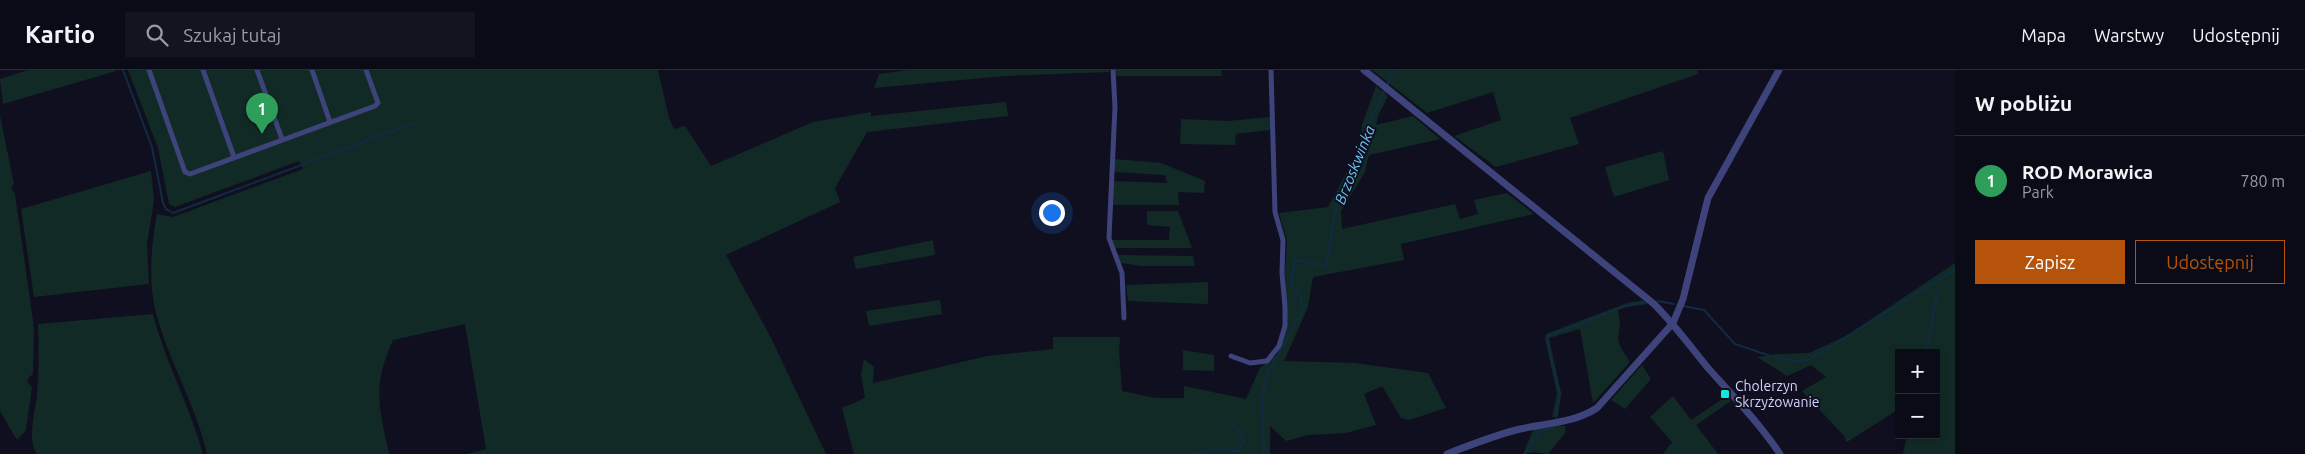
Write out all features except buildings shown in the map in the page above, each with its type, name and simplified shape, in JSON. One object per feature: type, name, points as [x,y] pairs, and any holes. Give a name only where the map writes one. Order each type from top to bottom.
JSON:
[{"type":"street","points":[[149,70],[185,172],[190,174],[375,106],[378,102],[366,70]]},
{"type":"street","points":[[203,70],[234,157]]},
{"type":"street","points":[[257,70],[282,140]]},
{"type":"street","points":[[312,70],[330,122]]},
{"type":"street","points":[[1113,70],[1115,107],[1109,238],[1122,273],[1124,318]]},
{"type":"street","points":[[1231,356],[1250,363],[1267,361],[1279,346],[1285,326],[1285,290],[1282,273],[1283,240],[1275,212],[1271,70]]},
{"type":"street","points":[[1364,70],[1654,304],[1673,323],[1708,368],[1755,421],[1780,454]]},
{"type":"street","points":[[1447,454],[1516,430],[1575,420],[1586,415],[1597,408],[1673,323],[1683,299],[1708,198],[1779,70]]},
{"type":"green space","points":[[28,70],[116,71],[3,104],[0,79]]},
{"type":"green space","points":[[128,70],[658,70],[669,118],[674,129],[685,126],[711,166],[813,122],[871,112],[871,116],[1006,102],[1008,116],[867,132],[835,188],[840,202],[726,255],[771,338],[826,454],[467,454],[486,449],[465,324],[393,340],[382,371],[379,397],[382,423],[389,454],[207,454],[196,418],[161,331],[156,313],[152,289],[151,264],[157,214],[173,217],[303,169],[299,161],[175,207],[169,204],[158,148]]},
{"type":"green space","points":[[908,70],[1109,70],[1109,72],[1005,76],[874,88],[879,74]]},
{"type":"green space","points":[[1115,70],[1221,70],[1222,76],[1116,76]]},
{"type":"green space","points":[[1372,70],[1697,70],[1698,74],[1570,118],[1579,144],[1496,167],[1454,136],[1501,120],[1493,92],[1427,113]]},
{"type":"green space","points":[[1376,86],[1388,96],[1378,116],[1376,125],[1413,116],[1440,139],[1369,155],[1365,172],[1341,211],[1342,229],[1455,204],[1460,219],[1478,214],[1474,200],[1507,193],[1534,214],[1401,244],[1404,260],[1313,277],[1308,307],[1284,361],[1355,363],[1428,373],[1446,408],[1409,420],[1401,418],[1382,386],[1364,394],[1376,425],[1346,433],[1308,435],[1286,441],[1270,426],[1270,454],[854,454],[842,408],[865,398],[861,374],[864,359],[874,367],[873,383],[987,356],[1053,349],[1053,337],[1120,337],[1119,352],[1122,391],[1155,398],[1184,398],[1184,386],[1246,399],[1260,368],[1277,354],[1287,325],[1285,272],[1287,241],[1279,213],[1328,207],[1348,170],[1355,166],[1360,157],[1362,125]]},
{"type":"green space","points":[[0,116],[14,184],[11,187],[15,194],[34,328],[33,374],[28,378],[28,383],[32,387],[26,430],[17,440],[0,411]]},
{"type":"green space","points":[[1270,117],[1270,130],[1236,134],[1235,145],[1180,144],[1181,119],[1228,121]]},
{"type":"green space","points":[[1663,151],[1669,180],[1614,197],[1605,167]]},
{"type":"green space","points":[[1114,159],[1161,163],[1205,181],[1204,193],[1178,192],[1179,205],[1112,205],[1113,181],[1167,183],[1165,175],[1113,172]]},
{"type":"green space","points":[[151,171],[154,200],[147,244],[149,284],[34,297],[21,209]]},
{"type":"green space","points":[[1147,211],[1178,211],[1192,248],[1115,248],[1112,240],[1169,240],[1170,227],[1147,225]]},
{"type":"green space","points":[[933,240],[935,255],[856,269],[853,257]]},
{"type":"green space","points":[[1118,255],[1193,256],[1195,266],[1141,266],[1121,263]]},
{"type":"green space","points":[[1955,263],[1955,454],[1903,454],[1906,439],[1940,439],[1940,349],[1895,349],[1895,412],[1847,442],[1846,438],[1802,391],[1826,377],[1811,365],[1787,376],[1757,357],[1809,353],[1846,336]]},
{"type":"green space","points":[[1208,282],[1208,304],[1128,301],[1126,285]]},
{"type":"green space","points":[[940,300],[942,314],[869,326],[866,311]]},
{"type":"green space","points":[[1643,300],[1647,304],[1618,310],[1620,323],[1618,340],[1630,362],[1593,403],[1580,329],[1549,338],[1561,394],[1558,416],[1552,417],[1557,394],[1545,338],[1546,334],[1627,303]]},
{"type":"green space","points":[[153,314],[203,454],[37,454],[32,441],[32,426],[38,387],[38,324]]},
{"type":"green space","points":[[1183,350],[1214,355],[1214,371],[1183,370]]},
{"type":"green space","points":[[1642,365],[1651,379],[1625,409],[1611,400]]},
{"type":"green space","points":[[1673,396],[1691,420],[1727,396],[1731,401],[1696,425],[1718,454],[1663,454],[1672,442],[1650,417]]},
{"type":"green space","points":[[1565,426],[1566,432],[1548,454],[1534,452],[1523,454],[1533,430]]},
{"type":"waterway","points":[[123,70],[152,147],[163,203],[166,209],[173,213],[414,123]]},
{"type":"waterway","name":"Brzoskwinka","points":[[1387,86],[1394,70]]},
{"type":"waterway","name":"Brzoskwinka","points":[[1264,454],[1262,396],[1268,373],[1303,310],[1300,295],[1291,284],[1295,260],[1326,266],[1336,207],[1361,142],[1385,90]]},
{"type":"waterway","points":[[1683,306],[1704,310],[1735,344],[1774,357],[1795,361],[1808,360],[1955,270]]},
{"type":"waterway","points":[[1927,349],[1937,294]]},
{"type":"waterway","points":[[1658,301],[1674,304]]},
{"type":"waterway","points":[[1556,417],[1560,393],[1547,341],[1548,336],[1625,306],[1645,303]]},
{"type":"waterway","points":[[1193,454],[1222,448],[1238,451],[1244,442],[1243,438],[1239,430],[1228,421]]},
{"type":"waterway","points":[[1525,454],[1539,432],[1554,427]]},
{"type":"waterway","points":[[1908,454],[1913,439]]},
{"type":"place","name":"ROD Morawica","points":[[262,134]]},
{"type":"place","name":"Cholerzyn Skrzyżowanie","points":[[1725,394]]}]
